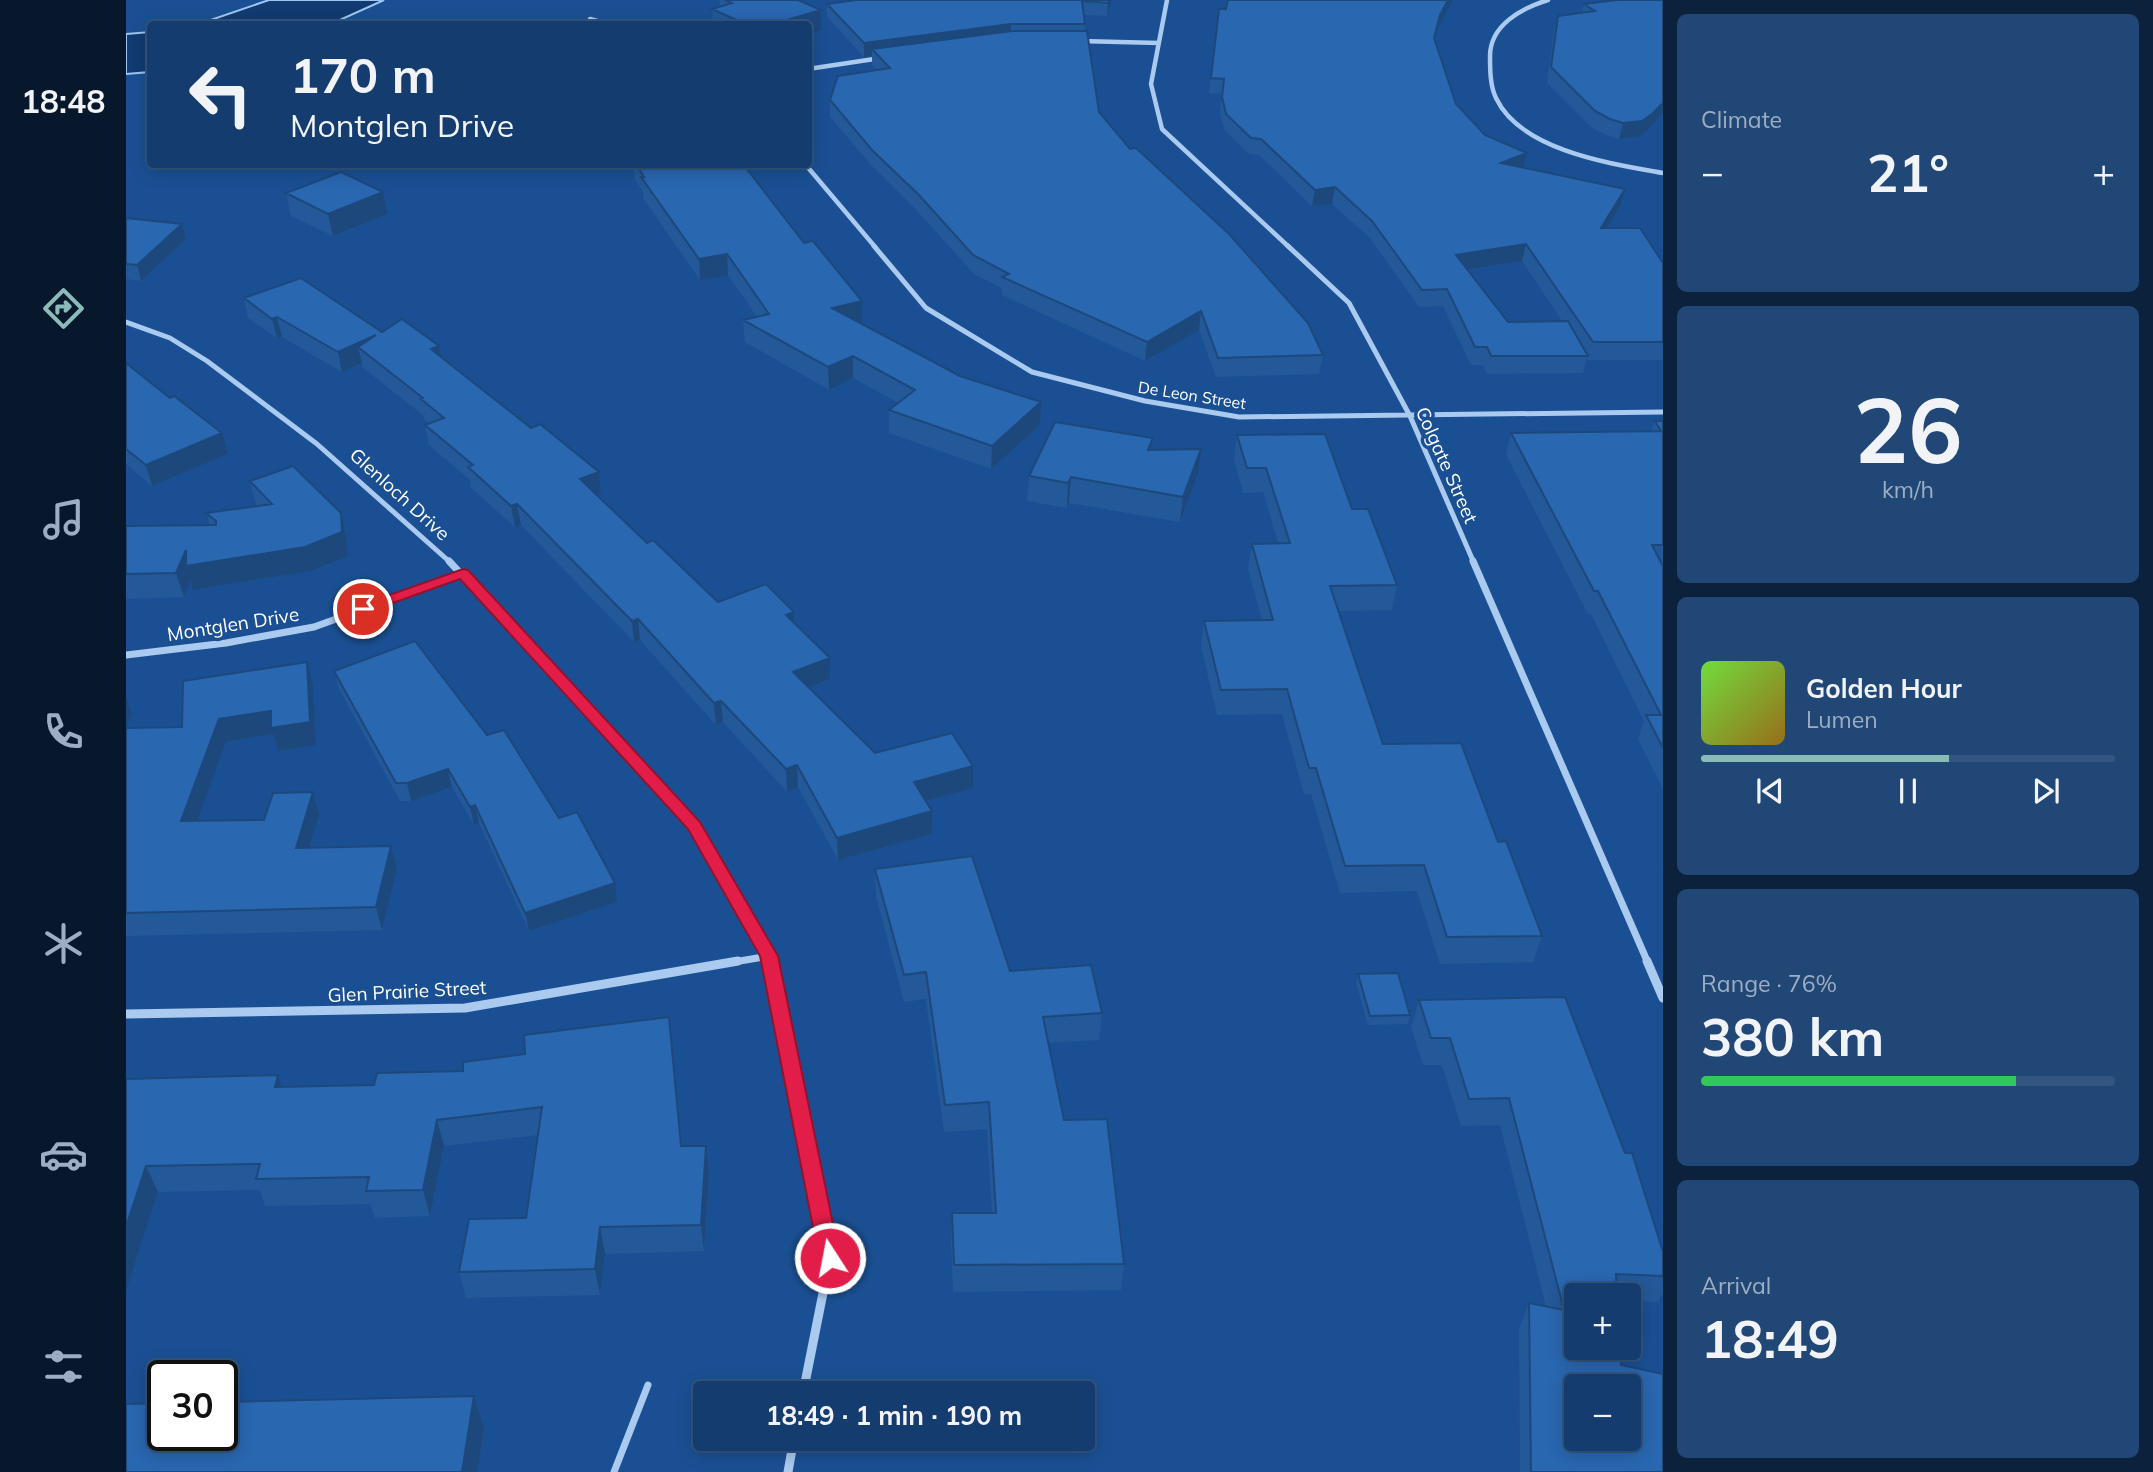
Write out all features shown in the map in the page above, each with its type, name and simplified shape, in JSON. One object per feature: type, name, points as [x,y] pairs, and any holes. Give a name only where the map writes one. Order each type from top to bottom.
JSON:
[{"type":"street","name":"Colgate Street","points":[[1167,0],[1151,84],[1162,129],[1349,303],[1410,416],[1663,998]]},
{"type":"street","points":[[1548,0],[1537,2],[1505,24],[1491,45],[1491,74],[1496,98],[1519,126],[1565,149],[1625,166],[1663,173]]},
{"type":"street","points":[[590,19],[597,21]]},
{"type":"street","points":[[1075,41],[1159,43]]},
{"type":"street","points":[[812,68],[886,57]]},
{"type":"street","name":"De Leon Street","points":[[808,168],[926,308],[1032,372],[1144,401],[1239,417],[1663,412]]},
{"type":"street","name":"Glenloch Drive","points":[[126,322],[170,338],[207,361],[317,444],[463,573],[694,826],[769,956],[830,1258],[805,1381]]},
{"type":"street","name":"Montglen Drive","points":[[126,655],[226,643],[314,627],[463,573]]},
{"type":"street","name":"Glen Prairie Street","points":[[126,1014],[465,1008],[769,956]]},
{"type":"street","points":[[788,1472],[792,1451]]},
{"type":"lane","points":[[614,1472],[648,1385]]},
{"type":"water","points":[[269,0],[384,0],[338,21],[208,21]]},
{"type":"water","points":[[147,32],[147,72],[126,74],[126,34]]},
{"type":"building","points":[[725,0],[798,0],[821,10],[783,21],[738,21],[712,9],[732,3]]},
{"type":"building","points":[[856,0],[1109,0],[1108,3],[1082,1],[1085,24],[1011,24],[864,43],[827,4]]},
{"type":"building","points":[[1228,0],[1448,0],[1440,15],[1434,38],[1456,104],[1485,135],[1527,153],[1501,163],[1625,189],[1601,228],[1640,228],[1663,263],[1663,342],[1593,342],[1526,244],[1456,255],[1508,322],[1568,321],[1588,356],[1491,356],[1487,347],[1475,347],[1447,289],[1422,290],[1372,221],[1335,187],[1315,190],[1261,139],[1251,138],[1226,114],[1222,97],[1224,79],[1211,78],[1219,9],[1226,9]]},
{"type":"building","points":[[1617,0],[1663,0],[1663,103],[1642,121],[1623,123],[1595,111],[1551,67],[1558,16],[1595,11],[1584,4]]},
{"type":"building","points":[[1012,31],[1087,31],[1099,112],[1130,149],[1136,148],[1229,234],[1308,323],[1323,355],[1218,358],[1201,311],[1147,342],[1002,277],[1009,274],[973,255],[919,195],[872,150],[830,100],[838,76],[890,68],[872,49]]},
{"type":"building","points":[[638,168],[746,168],[804,243],[813,241],[862,301],[832,308],[960,376],[1041,402],[992,446],[889,410],[915,390],[853,356],[828,367],[743,320],[769,314],[727,254],[699,259],[641,177],[644,177]]},
{"type":"building","points":[[341,172],[383,192],[328,214],[286,193]]},
{"type":"building","points":[[126,218],[182,224],[137,265],[126,264]]},
{"type":"building","points":[[301,278],[382,332],[402,319],[439,346],[431,349],[531,428],[540,424],[599,472],[580,479],[647,543],[653,540],[718,602],[766,584],[794,612],[786,615],[830,658],[793,672],[875,753],[952,733],[973,766],[914,782],[932,811],[837,838],[797,765],[786,769],[721,701],[714,703],[638,619],[632,621],[517,504],[511,506],[468,467],[473,465],[425,425],[444,418],[358,347],[376,335],[338,352],[277,317],[272,319],[244,298]]},
{"type":"building","points":[[126,363],[170,398],[174,396],[222,433],[146,465],[126,449]]},
{"type":"building","points":[[1655,421],[1663,421],[1663,545],[1652,545],[1663,566],[1663,748],[1646,715],[1661,715],[1598,591],[1594,591],[1511,433],[1661,431]]},
{"type":"building","points":[[1055,422],[1153,438],[1148,450],[1201,449],[1183,497],[1071,477],[1068,483],[1029,476]]},
{"type":"building","points":[[1325,434],[1352,509],[1368,509],[1397,585],[1330,586],[1383,744],[1461,743],[1498,842],[1506,841],[1542,936],[1447,937],[1424,865],[1345,866],[1316,768],[1309,768],[1287,689],[1221,690],[1204,621],[1273,620],[1252,544],[1290,543],[1266,468],[1247,468],[1237,435]]},
{"type":"building","points":[[293,466],[341,513],[342,532],[305,547],[186,566],[186,550],[176,573],[126,574],[126,526],[216,525],[216,521],[206,513],[272,504],[250,481]]},
{"type":"building","points":[[415,641],[487,735],[504,730],[559,818],[577,812],[615,883],[525,913],[475,805],[470,807],[448,769],[407,783],[396,783],[334,671]]},
{"type":"building","points":[[307,662],[310,722],[271,728],[271,711],[219,719],[181,821],[264,820],[273,793],[313,792],[296,848],[391,846],[376,907],[126,913],[126,728],[182,727],[183,681]]},
{"type":"building","points":[[972,856],[1010,971],[1091,965],[1102,1013],[1043,1017],[1064,1120],[1107,1119],[1124,1264],[954,1265],[952,1213],[996,1213],[989,1102],[945,1105],[926,972],[904,975],[875,869]]},
{"type":"building","points":[[1398,973],[1410,1015],[1370,1016],[1358,974]]},
{"type":"building","points":[[1565,997],[1625,1153],[1632,1153],[1663,1252],[1663,1276],[1616,1274],[1616,1283],[1564,1283],[1564,1310],[1509,1098],[1469,1099],[1450,1038],[1431,1038],[1419,1000]]},
{"type":"building","points":[[669,1017],[681,1146],[706,1146],[701,1225],[600,1227],[595,1269],[459,1272],[469,1219],[526,1218],[542,1107],[437,1120],[423,1190],[366,1191],[369,1177],[256,1179],[260,1164],[146,1166],[126,1227],[126,1079],[278,1075],[275,1087],[374,1085],[377,1073],[463,1071],[463,1062],[525,1054],[524,1035]]},
{"type":"building","points":[[1529,1303],[1564,1310],[1564,1360],[1621,1360],[1621,1365],[1663,1374],[1663,1472],[1531,1472]]},
{"type":"building","points":[[474,1396],[462,1472],[126,1472],[126,1404],[147,1403],[147,1451],[238,1451],[238,1402]]},
{"type":"route","points":[[363,609],[463,573],[694,826],[769,956],[830,1258]]}]
